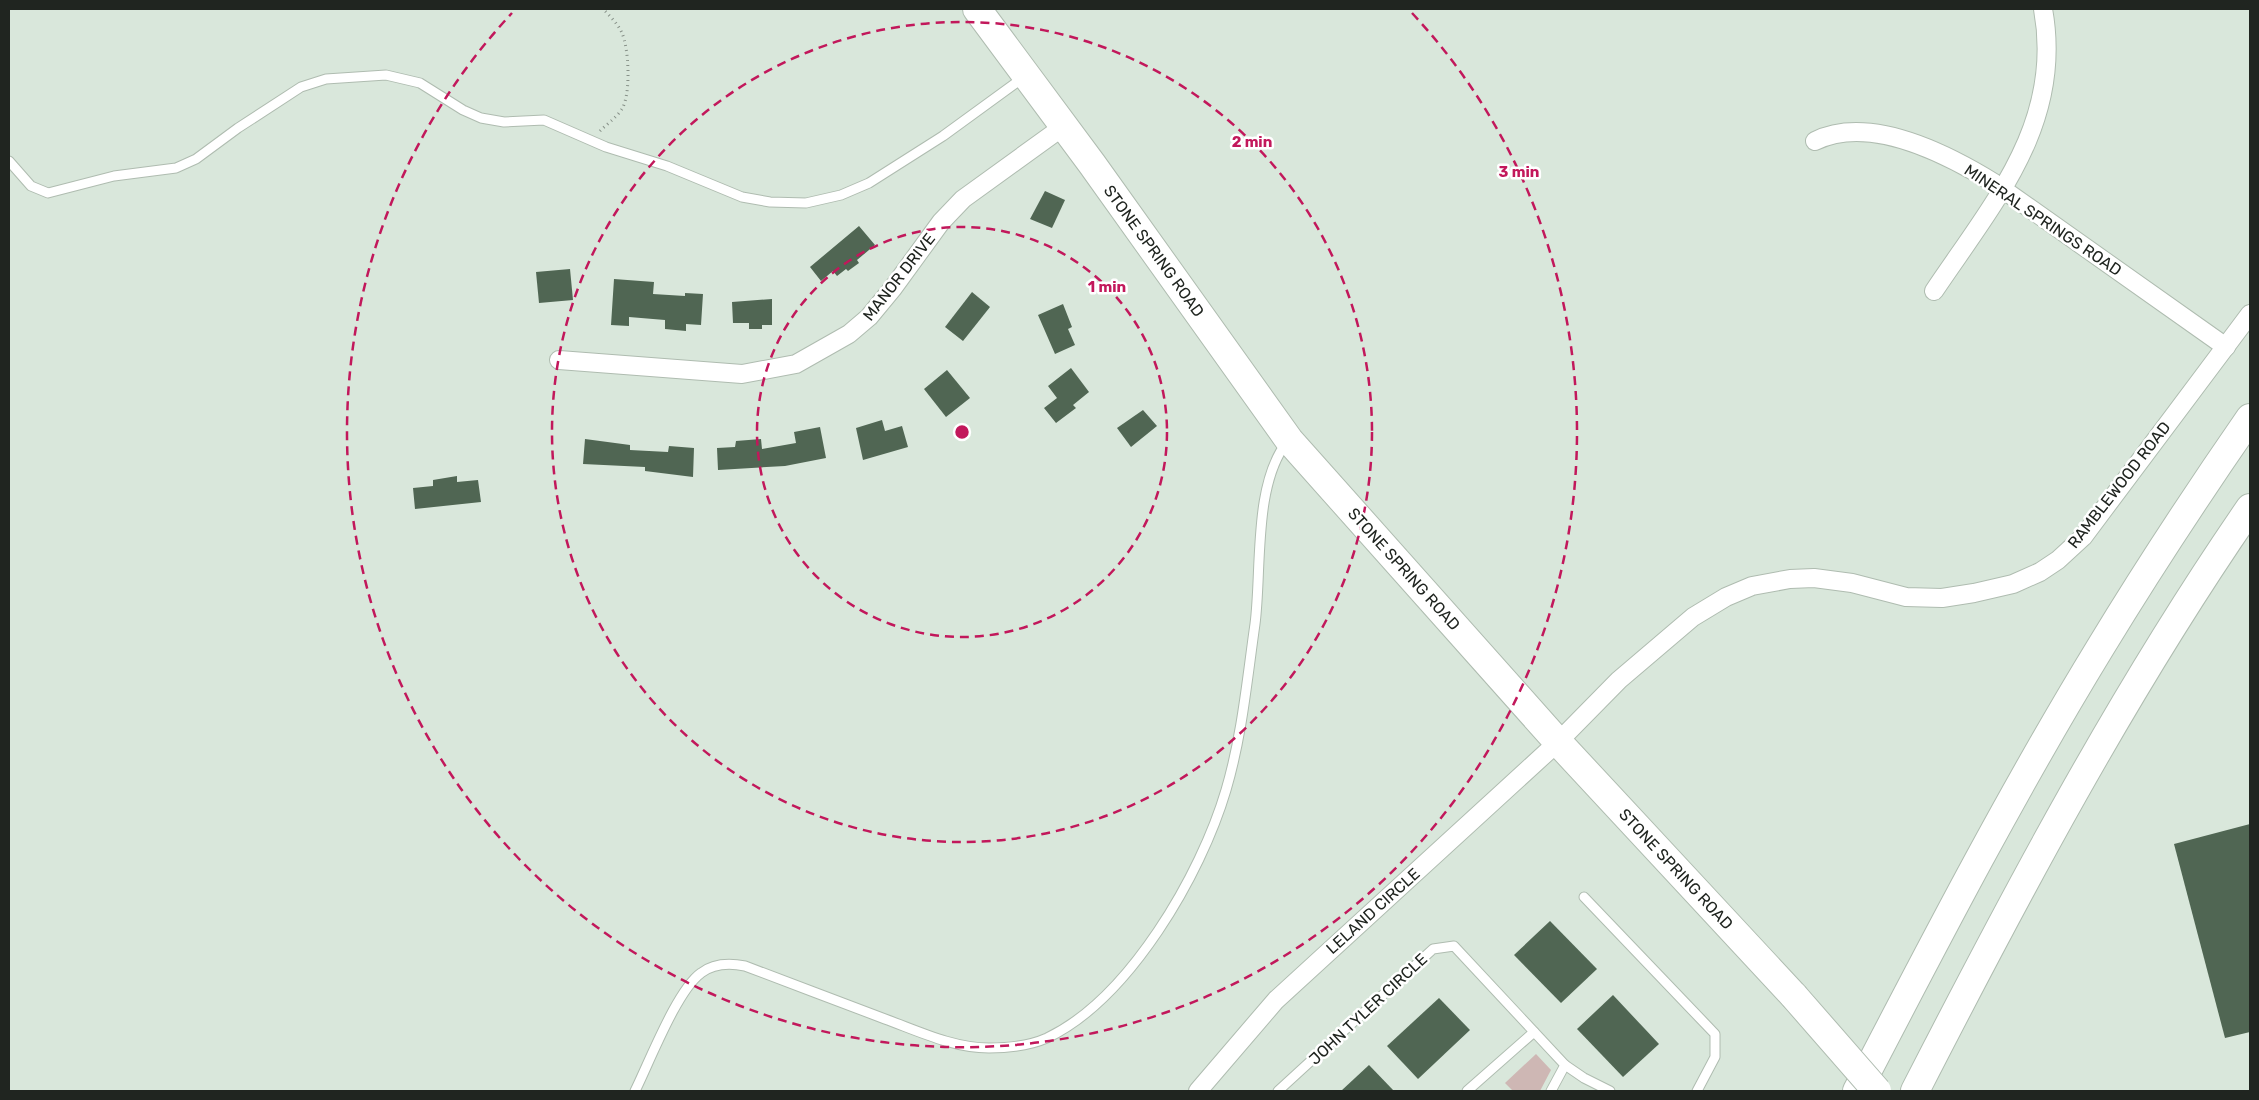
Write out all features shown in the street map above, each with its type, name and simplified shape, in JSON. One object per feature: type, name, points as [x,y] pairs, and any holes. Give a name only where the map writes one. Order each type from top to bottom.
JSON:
[{"type":"main road","name":"STONE SPRING ROAD","points":[[977,9],[1064,126],[1289,440],[1558,742],[1794,996],[1877,1091]]},
{"type":"main road","points":[[1857,1091],[1978,861],[2068,701],[2155,558],[2250,418]]},
{"type":"main road","points":[[1915,1091],[2092,762],[2174,625],[2250,508]]},
{"type":"street","points":[[1934,291],[2002,189],[2026,146],[2043,93],[2048,53],[2043,9]]},
{"type":"street","name":"MANOR DRIVE","points":[[559,360],[742,374],[796,364],[849,334],[869,317],[893,288],[941,222],[963,199],[1064,126]]},
{"type":"street","name":"MINERAL SPRINGS ROAD","points":[[1815,141],[1833,134],[1850,132],[1904,140],[1954,160],[2002,189],[2226,346]]},
{"type":"street","name":"RAMBLEWOOD ROAD","points":[[1558,742],[1619,680],[1694,617],[1726,597],[1752,586],[1790,579],[1814,578],[1852,583],[1906,597],[1942,598],[2013,584],[2040,572],[2058,560],[2083,537],[2250,314]]},
{"type":"street","name":"LELAND CIRCLE","points":[[1198,1091],[1276,1000],[1558,742]]},
{"type":"lane","points":[[9,161],[31,186],[48,193],[114,176],[176,168],[196,159],[238,128],[301,87],[326,79],[386,75],[420,82],[463,110],[481,118],[504,122],[544,120],[592,141],[667,166],[742,197],[781,203],[817,202],[841,196],[870,183],[943,136],[1026,75]]},
{"type":"lane","points":[[635,1091],[674,1010],[689,986],[702,972],[724,964],[745,966],[923,1033],[980,1048],[1018,1046],[1040,1041],[1072,1024],[1105,996],[1133,965],[1180,896],[1200,858],[1217,818],[1236,753],[1247,689],[1257,608],[1266,488],[1275,462],[1289,440]]},
{"type":"lane","points":[[1584,897],[1715,1034],[1715,1057],[1697,1091]]},
{"type":"lane","name":"JOHN TYLER CIRCLE","points":[[1278,1091],[1433,949],[1454,946],[1565,1065],[1584,1078],[1610,1091]]},
{"type":"lane","points":[[1467,1091],[1534,1032]]},
{"type":"lane","points":[[1551,1091],[1565,1065]]},
{"type":"path","points":[[592,141],[617,116],[626,96],[627,64],[624,40],[619,29],[603,9]]},
{"type":"shaded area","points":[[1536,1054],[1551,1070],[1540,1091],[1513,1091],[1505,1083]]},
{"type":"building","points":[[1045,191],[1065,200],[1052,228],[1030,219]]},
{"type":"building","points":[[859,226],[875,245],[857,260],[859,263],[848,271],[846,269],[837,276],[833,271],[821,281],[810,267]]},
{"type":"building","points":[[570,269],[573,300],[539,303],[536,272]]},
{"type":"building","points":[[614,279],[654,282],[653,294],[685,296],[685,293],[703,294],[701,325],[686,324],[686,331],[665,329],[665,320],[629,317],[629,326],[611,325]]},
{"type":"building","points":[[972,292],[990,307],[963,341],[945,327]]},
{"type":"building","points":[[772,299],[772,325],[762,325],[762,329],[749,329],[749,323],[733,323],[732,302]]},
{"type":"building","points":[[1063,304],[1072,327],[1068,329],[1075,345],[1055,354],[1038,315]]},
{"type":"building","points":[[1071,368],[1089,392],[1073,405],[1076,408],[1056,423],[1044,408],[1057,398],[1048,386]]},
{"type":"building","points":[[947,370],[970,398],[946,417],[924,389]]},
{"type":"building","points":[[1143,410],[1157,426],[1131,447],[1117,428]]},
{"type":"building","points":[[882,420],[885,431],[902,426],[908,447],[863,460],[856,428]]},
{"type":"building","points":[[820,427],[826,458],[785,466],[718,470],[717,448],[735,447],[736,441],[761,439],[762,449],[796,443],[794,432]]},
{"type":"building","points":[[585,439],[630,445],[630,450],[668,452],[669,446],[694,448],[693,477],[645,471],[645,467],[583,464]]},
{"type":"building","points":[[457,476],[457,482],[478,480],[481,502],[415,509],[413,488],[433,486],[433,480]]},
{"type":"building","points":[[2250,824],[2250,1032],[2225,1038],[2174,844]]},
{"type":"building","points":[[1550,921],[1597,969],[1561,1003],[1514,955]]},
{"type":"building","points":[[1613,995],[1659,1044],[1623,1077],[1577,1029]]},
{"type":"building","points":[[1439,998],[1470,1030],[1418,1079],[1387,1046]]},
{"type":"building","points":[[1369,1065],[1394,1091],[1341,1091]]}]
